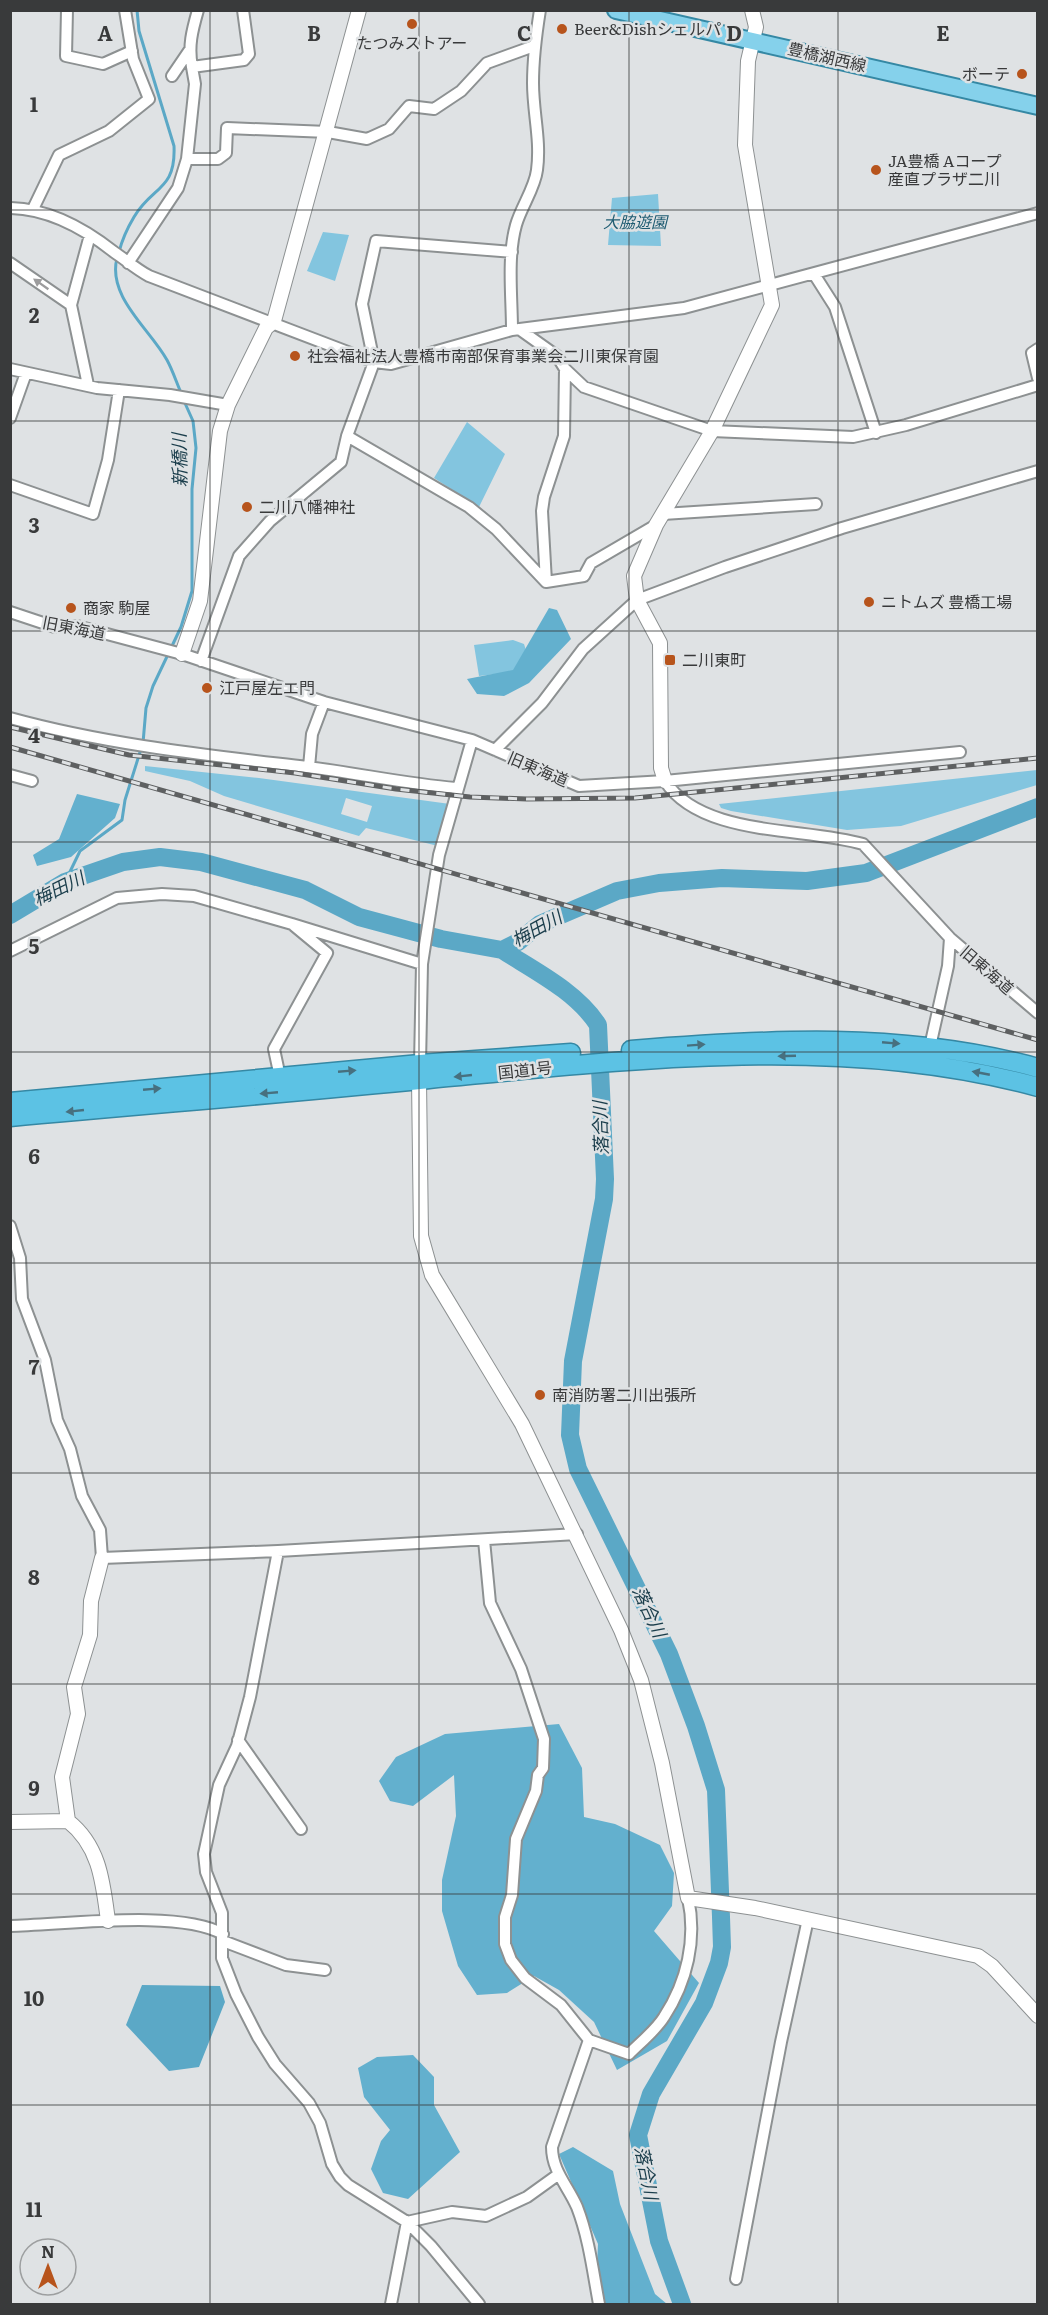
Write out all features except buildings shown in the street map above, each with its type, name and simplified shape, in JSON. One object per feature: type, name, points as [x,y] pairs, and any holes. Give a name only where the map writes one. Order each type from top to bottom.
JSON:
[{"type":"highway","name":"国道1号","points":[[10,1118],[419,1072],[617,1056],[763,1040],[873,1041],[1038,1088]]},
{"type":"highway","name":"国道1号","points":[[928,1055],[1005,1059],[1038,1068]]},
{"type":"highway","name":"国道1号","points":[[10,1101],[280,1077],[419,1072]]},
{"type":"main road","name":"豊橋湖西線","points":[[616,10],[1038,106]]},
{"type":"street","points":[[67,10],[66,56],[104,63],[132,51]]},
{"type":"street","points":[[33,209],[59,155],[109,131],[149,99],[132,51],[125,10]]},
{"type":"street","points":[[172,76],[189,51],[198,10]]},
{"type":"street","points":[[192,67],[244,60],[249,54],[243,10]]},
{"type":"street","points":[[179,653],[200,601],[220,431],[228,405],[266,328],[271,324],[328,132],[359,10]]},
{"type":"street","points":[[516,330],[512,252],[515,226],[537,173],[540,141],[533,83],[534,46],[540,10]]},
{"type":"street","points":[[752,10],[756,27],[755,40],[748,61],[745,145],[772,305],[712,431],[659,520],[634,576],[637,600],[660,643],[662,768],[665,781],[960,752]]},
{"type":"street","points":[[187,159],[218,159],[226,153],[226,128],[328,132],[367,139],[389,129],[409,106],[434,109],[461,91],[487,63],[534,46]]},
{"type":"street","points":[[127,262],[178,188],[187,159],[195,84],[189,51]]},
{"type":"street","points":[[11,208],[33,209],[90,235],[149,276],[374,362],[391,364],[516,330],[684,308],[1038,213]]},
{"type":"street","points":[[88,385],[71,305],[90,235]]},
{"type":"street","points":[[201,661],[239,556],[270,521],[341,462],[347,435],[374,362],[362,304],[376,241],[512,252]]},
{"type":"street","points":[[10,263],[71,305]]},
{"type":"street","points":[[814,274],[835,307],[876,432]]},
{"type":"street","points":[[516,330],[557,356],[565,369],[584,387],[712,431],[853,437],[1038,385]]},
{"type":"street","points":[[1038,349],[1032,353],[1038,378]]},
{"type":"street","points":[[10,369],[88,385],[228,405]]},
{"type":"street","points":[[546,582],[542,511],[544,497],[564,436],[565,369]]},
{"type":"street","points":[[10,418],[26,373]]},
{"type":"street","points":[[10,485],[93,514],[108,460],[119,390]]},
{"type":"street","points":[[347,435],[469,507],[496,529],[546,582]]},
{"type":"street","points":[[495,750],[542,703],[583,649],[637,600],[725,567],[842,528],[1038,471]]},
{"type":"street","points":[[546,582],[584,576],[591,563],[659,520],[816,504]]},
{"type":"street","name":"旧東海道","points":[[10,612],[55,627],[77,626],[179,653],[324,702],[472,740],[579,786],[665,781],[681,800],[703,814],[863,844],[950,938],[1038,1013]]},
{"type":"street","points":[[309,767],[312,734],[324,702]]},
{"type":"street","points":[[10,718],[55,730],[147,748],[309,767],[456,788]]},
{"type":"street","points":[[472,740],[438,855],[422,962],[419,1072],[421,1236],[432,1275],[522,1424],[577,1534],[641,1680],[662,1763],[688,1898],[692,1936],[687,1967],[676,1995],[663,2019],[629,2054],[589,2040],[561,2006],[525,1978],[511,1960],[505,1944],[505,1917],[512,1895],[514,1847],[543,1768],[544,1738],[521,1669],[490,1603],[484,1539]]},
{"type":"street","points":[[10,775],[32,781]]},
{"type":"street","points":[[10,951],[117,898],[150,895],[194,896],[422,962]]},
{"type":"street","points":[[280,1077],[274,1049],[327,953],[292,924]]},
{"type":"street","points":[[928,1055],[948,966],[950,938]]},
{"type":"street","points":[[10,1226],[20,1258],[22,1299],[45,1360],[57,1420],[70,1449],[82,1496],[100,1530],[102,1558],[91,1601],[90,1635],[74,1687],[78,1714],[62,1778],[68,1821]]},
{"type":"street","points":[[102,1558],[278,1551],[577,1534]]},
{"type":"street","points":[[278,1551],[238,1740],[219,1785],[204,1854],[206,1872],[222,1913],[222,1958],[236,1994],[275,2064],[309,2103],[320,2122],[332,2164],[339,2177],[407,2222],[431,2246],[479,2304]]},
{"type":"street","points":[[238,1740],[302,1829]]},
{"type":"street","points":[[10,1822],[68,1821],[78,1828],[101,1867],[108,1921]]},
{"type":"street","points":[[688,1898],[748,1907],[960,1950],[982,1958],[1038,2016]]},
{"type":"street","points":[[10,1926],[135,1920],[201,1926],[286,1965],[325,1970]]},
{"type":"street","points":[[736,2278],[781,2042],[808,1920]]},
{"type":"street","points":[[589,2040],[552,2147],[552,2161],[576,2206],[586,2237],[599,2304]]},
{"type":"street","points":[[407,2222],[452,2212],[486,2216],[526,2197],[558,2174]]},
{"type":"street","points":[[391,2304],[407,2222]]},
{"type":"green space","name":"大脇遊園","points":[[658,194],[661,246],[608,245],[612,198]]},
{"type":"green space","points":[[323,232],[349,235],[335,281],[307,271]]},
{"type":"green space","points":[[467,422],[505,454],[479,507],[434,478]]},
{"type":"green space","points":[[513,640],[524,644],[529,660],[522,671],[479,676],[474,645]]},
{"type":"green space","points":[[145,766],[259,778],[450,804],[438,846],[366,828],[359,836],[224,796],[190,781],[145,771]],"holes":[[[346,798],[372,806],[367,822],[341,814]]]},
{"type":"green space","points":[[1037,770],[1037,785],[901,826],[847,830],[731,811],[721,808],[719,804]]},
{"type":"shaded area","points":[[549,608],[557,610],[571,639],[529,683],[504,696],[477,694],[467,679],[513,670]]},
{"type":"shaded area","points":[[77,794],[120,804],[115,818],[71,857],[37,866],[33,855],[59,839]]},
{"type":"shaded area","points":[[559,1724],[582,1768],[584,1817],[615,1824],[660,1845],[674,1873],[672,1906],[654,1931],[699,1983],[667,2041],[617,2070],[594,2022],[559,1990],[534,1976],[507,1993],[477,1995],[458,1966],[442,1911],[442,1880],[456,1816],[454,1775],[413,1806],[390,1801],[379,1781],[396,1757],[445,1734]]},
{"type":"shaded area","points":[[142,1985],[220,1986],[225,2002],[199,2067],[169,2071],[126,2025]]},
{"type":"shaded area","points":[[413,2055],[434,2077],[434,2105],[460,2152],[408,2199],[383,2193],[371,2169],[381,2141],[390,2130],[364,2097],[358,2068],[377,2057]]},
{"type":"shaded area","points":[[573,2147],[613,2171],[620,2204],[655,2294],[667,2304],[595,2304],[598,2244],[559,2154]]},
{"type":"waterway","name":"新橋川","points":[[119,252],[134,217],[148,199],[162,187],[171,172],[174,161],[174,146],[139,31],[137,10]]},
{"type":"waterway","name":"新橋川","points":[[117,258],[118,286],[124,299],[160,348],[182,395]]},
{"type":"waterway","name":"新橋川","points":[[143,743],[146,708],[153,686],[181,627],[192,591],[192,489],[196,448],[193,421],[184,401]]},
{"type":"waterway","name":"新橋川","points":[[65,882],[80,851],[122,820],[125,800],[141,749]]},
{"type":"waterway","name":"梅田川","points":[[10,915],[65,882],[123,862],[160,857],[201,862],[305,890],[359,917],[441,939],[502,950],[518,942],[540,924],[617,891],[659,883],[722,878],[807,881],[866,873],[1038,807]]},
{"type":"waterway","name":"落合川","points":[[502,950],[567,992],[579,1002],[598,1025],[604,1199],[573,1361],[570,1435],[578,1469],[669,1654],[696,1726],[716,1790],[722,1947],[719,1963],[704,2003],[651,2094],[638,2135],[659,2241],[682,2304]]},
{"type":"railway","points":[[10,727],[129,755],[295,773],[396,789],[470,797],[527,799],[635,798],[1038,758]]},
{"type":"railway","points":[[10,747],[1038,1040]]},
{"type":"place","name":"たつみストアー","points":[[412,24]]},
{"type":"place","name":"Beer&Dishシェルパ","points":[[562,29]]},
{"type":"place","name":"ボーテ","points":[[1022,74]]},
{"type":"place","name":"JA豊橋 Aコープ 産直プラザ二川","points":[[876,170]]},
{"type":"place","name":"社会福祉法人豊橋市南部保育事業会二川東保育園","points":[[295,356]]},
{"type":"place","name":"二川八幡神社","points":[[247,507]]},
{"type":"place","name":"ニトムズ 豊橋工場","points":[[869,602]]},
{"type":"place","name":"商家 駒屋","points":[[71,608]]},
{"type":"place","name":"二川東町","points":[[670,660]]},
{"type":"place","name":"江戸屋左エ門","points":[[207,688]]},
{"type":"place","name":"南消防署二川出張所","points":[[540,1395]]}]
